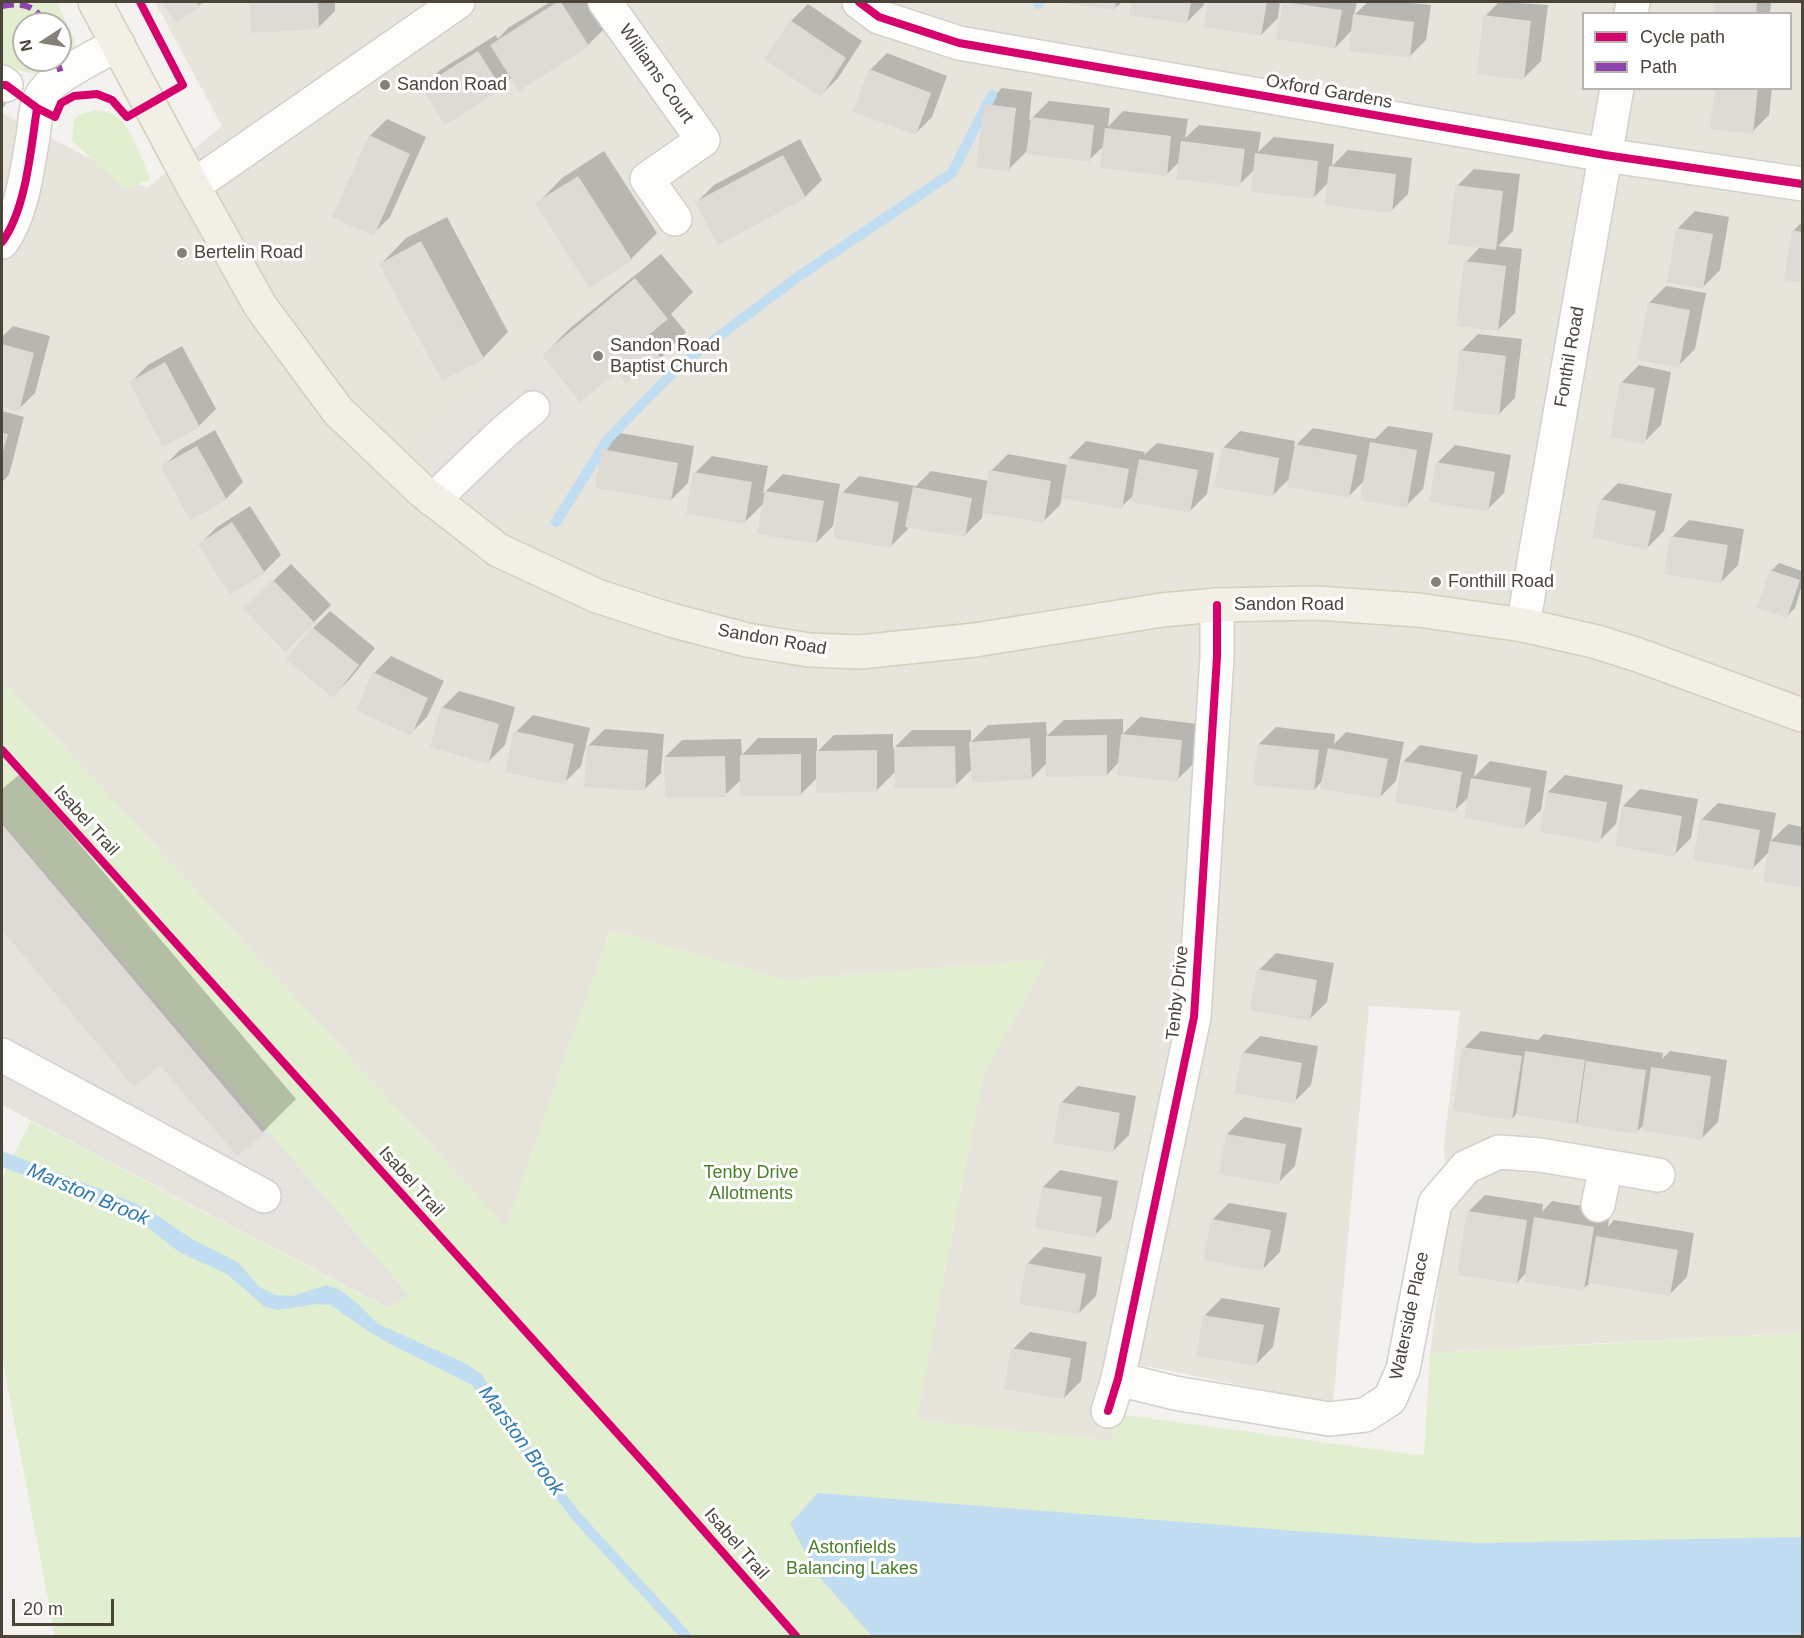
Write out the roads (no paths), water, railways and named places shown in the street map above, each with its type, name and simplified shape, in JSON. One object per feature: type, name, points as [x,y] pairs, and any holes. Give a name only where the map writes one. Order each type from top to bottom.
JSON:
[{"type":"main road","name":"Sandon Road","points":[[96,2],[193,186],[261,307],[338,411],[433,500],[498,550],[597,596],[747,640],[809,651],[860,652],[975,640],[1162,610],[1217,605],[1317,603],[1418,610],[1524,625],[1596,642],[1803,715]]},
{"type":"street","points":[[193,186],[458,2]]},
{"type":"street","name":"Williams Court","points":[[605,2],[703,140],[647,179],[675,219]]},
{"type":"street","name":"Oxford Gardens","points":[[859,2],[879,17],[959,43],[1605,155],[1803,184]]},
{"type":"street","points":[[2,242],[10,231],[26,177],[37,108],[44,91],[62,77],[118,44]]},
{"type":"street","name":"Fonthil Road","points":[[1524,625],[1617,90]]},
{"type":"street","points":[[433,500],[532,408]]},
{"type":"street","name":"Tenby Drive","points":[[1108,1411],[1118,1379],[1194,1017],[1217,657],[1217,605]]},
{"type":"street","points":[[2,1055],[264,1196]]},
{"type":"street","name":"Waterside Place","points":[[1118,1379],[1175,1393],[1329,1419],[1365,1415],[1390,1399],[1403,1369],[1435,1203],[1466,1167],[1499,1152],[1540,1155],[1658,1175]]},
{"type":"street","points":[[1598,1205],[1606,1166]]},
{"type":"water","points":[[2,1151],[135,1203],[190,1238],[239,1263],[259,1287],[275,1295],[293,1296],[326,1285],[340,1290],[378,1324],[467,1364],[481,1374],[528,1441],[514,1444],[472,1385],[394,1346],[331,1305],[317,1304],[277,1310],[264,1306],[227,1274],[179,1252],[128,1214],[2,1167]]},
{"type":"water","name":"Astonfields Balancing Lakes","points":[[818,1493],[1476,1543],[1802,1537],[1802,1636],[872,1636],[819,1577],[790,1524]]},
{"type":"waterway","points":[[556,522],[608,439],[678,367],[799,276],[952,173],[992,95]]},
{"type":"waterway","name":"Marston Brook","points":[[512,1431],[576,1516],[686,1636]]},
{"type":"place","name":"Sandon Road","points":[[385,85]]},
{"type":"place","name":"Bertelin Road","points":[[182,253]]},
{"type":"place","name":"Sandon Road Baptist Church","points":[[598,356]]},
{"type":"place","name":"Fonthill Road","points":[[1436,582]]},
{"type":"park label","name":"Tenby Drive Allotments","points":[[751,1183]]}]
